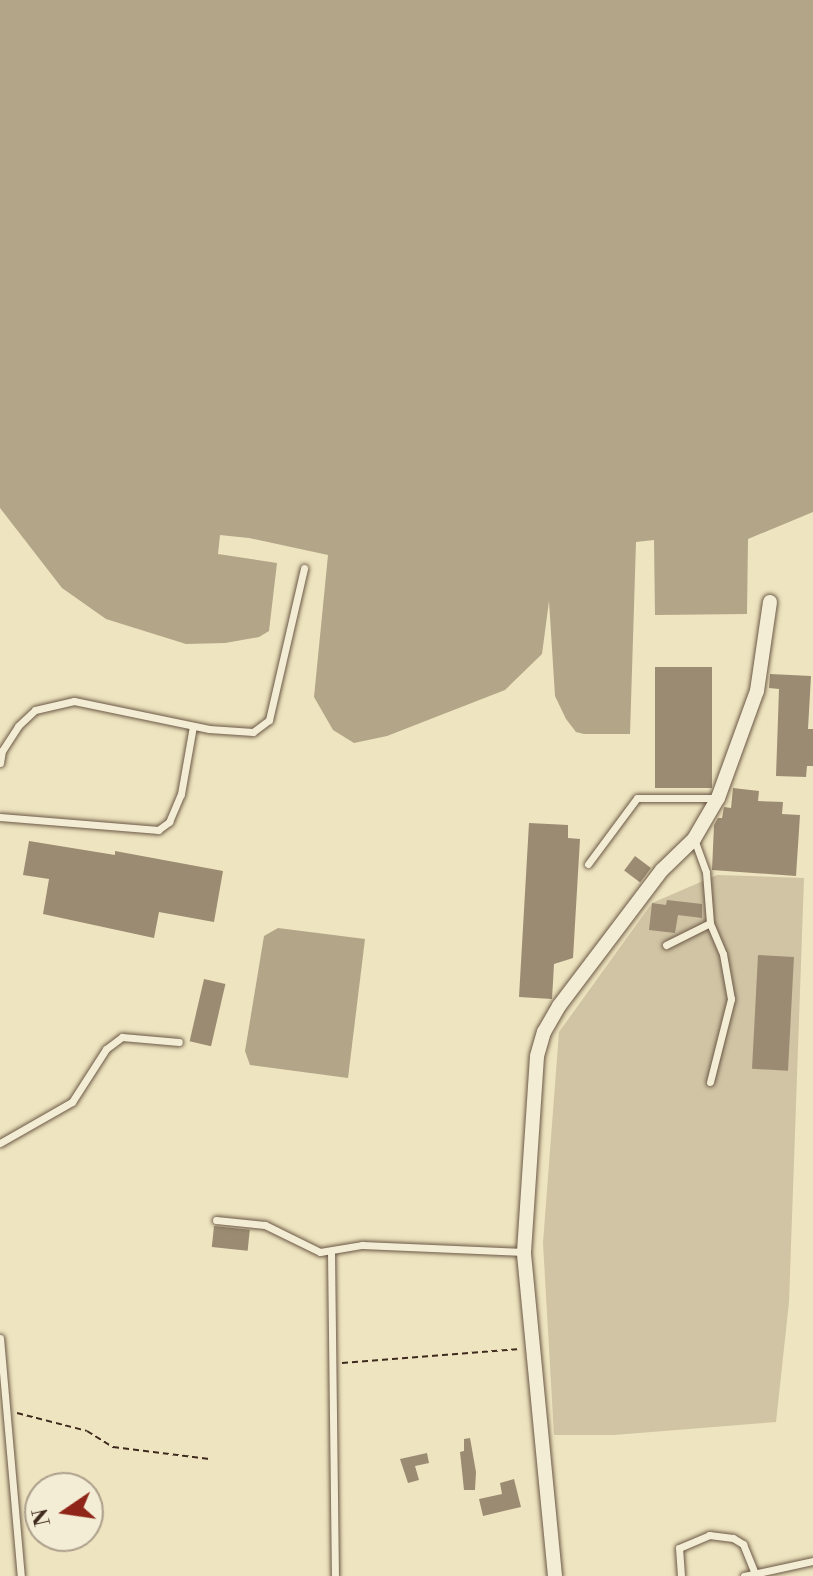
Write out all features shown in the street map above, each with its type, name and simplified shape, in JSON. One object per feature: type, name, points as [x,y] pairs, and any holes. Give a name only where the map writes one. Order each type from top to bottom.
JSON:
[{"type":"street","points":[[555,1576],[524,1252],[531,1107],[544,1032],[559,1006],[662,870],[694,839],[718,798],[757,691],[770,602]]},
{"type":"lane","points":[[0,763],[2,751],[18,726],[35,710],[74,701],[193,726],[253,732],[269,720],[304,568]]},
{"type":"lane","points":[[0,817],[158,830],[169,822],[181,794],[193,726]]},
{"type":"lane","points":[[588,864],[637,798],[718,798]]},
{"type":"lane","points":[[694,839],[706,872],[710,923],[723,954],[731,999],[710,1082]]},
{"type":"lane","points":[[666,945],[710,923]]},
{"type":"lane","points":[[0,1143],[72,1102],[106,1049],[122,1037],[179,1042]]},
{"type":"lane","points":[[216,1220],[265,1225],[309,1247],[331,1252],[362,1245],[524,1252]]},
{"type":"lane","points":[[331,1252],[335,1576]]},
{"type":"lane","points":[[0,1338],[21,1576]]},
{"type":"lane","points":[[681,1576],[679,1548],[709,1535],[733,1538],[743,1544],[755,1574]]},
{"type":"lane","points":[[744,1576],[813,1561]]},
{"type":"path","points":[[333,1364],[533,1348]]},
{"type":"path","points":[[6,1410],[87,1431],[113,1447],[209,1459]]},
{"type":"shaded area","points":[[0,0],[813,0],[813,512],[748,539],[747,614],[655,615],[654,540],[636,542],[630,734],[584,734],[576,732],[566,719],[555,696],[549,601],[542,654],[505,690],[387,736],[354,743],[333,730],[314,697],[328,555],[220,535],[218,554],[277,563],[269,631],[259,637],[225,643],[186,644],[106,619],[62,588],[0,508]]},
{"type":"shaded area","points":[[717,875],[804,878],[789,1302],[776,1422],[614,1435],[554,1435],[543,1243],[559,1032],[652,903]]},
{"type":"shaded area","points":[[278,928],[365,939],[348,1078],[250,1065],[245,1051],[264,936]]},
{"type":"building","points":[[655,667],[712,667],[712,788],[655,788]]},
{"type":"building","points":[[770,674],[811,676],[808,729],[813,729],[813,766],[807,766],[806,777],[776,776],[779,689],[769,688]]},
{"type":"building","points":[[733,788],[759,791],[758,801],[783,802],[782,814],[800,815],[796,876],[712,870],[714,825],[718,818],[722,818],[724,807],[731,808]]},
{"type":"building","points":[[529,823],[568,825],[568,838],[580,839],[573,958],[554,964],[552,999],[519,997]]},
{"type":"building","points":[[29,841],[115,855],[115,851],[223,871],[214,922],[159,912],[154,938],[43,914],[49,879],[23,875]]},
{"type":"building","points":[[635,856],[651,868],[640,882],[624,870]]},
{"type":"building","points":[[667,900],[702,904],[702,918],[678,915],[675,933],[649,930],[652,903],[666,905]]},
{"type":"building","points":[[758,955],[794,957],[788,1071],[752,1069]]},
{"type":"building","points":[[204,979],[225,984],[211,1046],[190,1041]]},
{"type":"building","points":[[214,1226],[250,1230],[248,1251],[212,1247]]},
{"type":"building","points":[[470,1438],[476,1472],[475,1490],[464,1490],[460,1452],[464,1451],[464,1439]]},
{"type":"building","points":[[427,1453],[429,1463],[415,1466],[419,1480],[408,1483],[400,1459]]},
{"type":"building","points":[[514,1479],[521,1507],[483,1516],[479,1499],[502,1494],[500,1483]]}]
